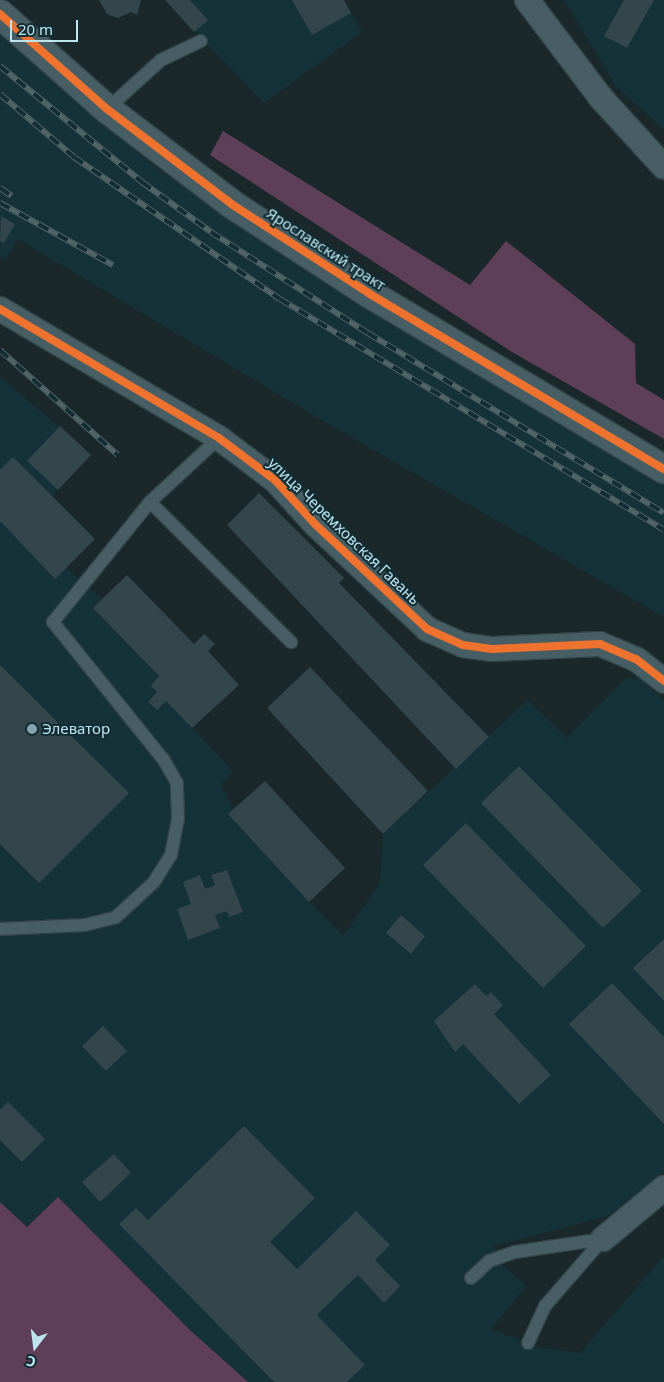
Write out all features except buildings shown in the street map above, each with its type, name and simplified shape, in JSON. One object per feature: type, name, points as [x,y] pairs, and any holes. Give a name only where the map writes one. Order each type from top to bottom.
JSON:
[{"type":"street","points":[[527,0],[601,98],[664,168]]},
{"type":"street","name":"Ярославский тракт","points":[[0,14],[107,109],[174,163],[302,250],[664,469]]},
{"type":"street","name":"улица Черемховская Гавань","points":[[0,309],[219,438],[275,480],[316,525],[427,629],[463,645],[492,649],[600,644],[636,659],[664,680]]},
{"type":"street","points":[[603,1239],[664,1188]]},
{"type":"lane","points":[[107,109],[161,60],[200,40]]},
{"type":"lane","points":[[0,929],[85,925],[116,917],[154,882],[171,855],[178,818],[177,783],[163,759],[53,622],[150,502],[219,438]]},
{"type":"lane","points":[[150,502],[291,642]]},
{"type":"lane","points":[[471,1278],[489,1261],[515,1252],[603,1239]]},
{"type":"lane","points":[[528,1343],[545,1306],[603,1239]]},
{"type":"shaded area","points":[[165,0],[344,0],[362,32],[264,103]]},
{"type":"shaded area","points":[[564,0],[664,0],[664,130],[615,85]]},
{"type":"shaded area","points":[[0,30],[155,167],[228,216],[664,480],[664,617],[315,416],[18,239],[5,260],[0,257]]},
{"type":"shaded area","points":[[223,131],[470,285],[506,241],[635,344],[636,383],[664,400],[664,439],[512,352],[210,155]]},
{"type":"shaded area","points":[[0,376],[91,455],[52,496],[95,539],[66,568],[102,599],[93,608],[159,676],[151,686],[157,692],[148,702],[157,710],[166,701],[233,771],[221,785],[234,809],[309,902],[343,936],[380,883],[383,834],[528,700],[567,738],[626,678],[640,679],[664,700],[664,1172],[608,1216],[494,1246],[502,1265],[526,1286],[491,1329],[541,1348],[580,1353],[664,1256],[664,1382],[248,1382],[190,1330],[58,1197],[27,1227],[0,1202]]},
{"type":"shaded area","points":[[58,1197],[190,1330],[248,1382],[0,1382],[0,1202],[27,1227]]},
{"type":"railway","points":[[0,66],[142,182],[211,232],[368,333],[664,513]]},
{"type":"railway","points":[[0,94],[74,157],[280,299],[664,530]]},
{"type":"railway","points":[[0,188],[12,196]]},
{"type":"railway","points":[[0,203],[113,265]]},
{"type":"railway","points":[[0,350],[118,455]]},
{"type":"cycle path","points":[[0,14],[107,109],[233,205],[370,294],[664,469]]},
{"type":"cycle path","points":[[0,309],[219,438],[275,480],[316,525],[427,629],[463,645],[492,649],[600,644],[636,659],[664,681]]},
{"type":"place","name":"Элеватор","points":[[32,729]]}]
